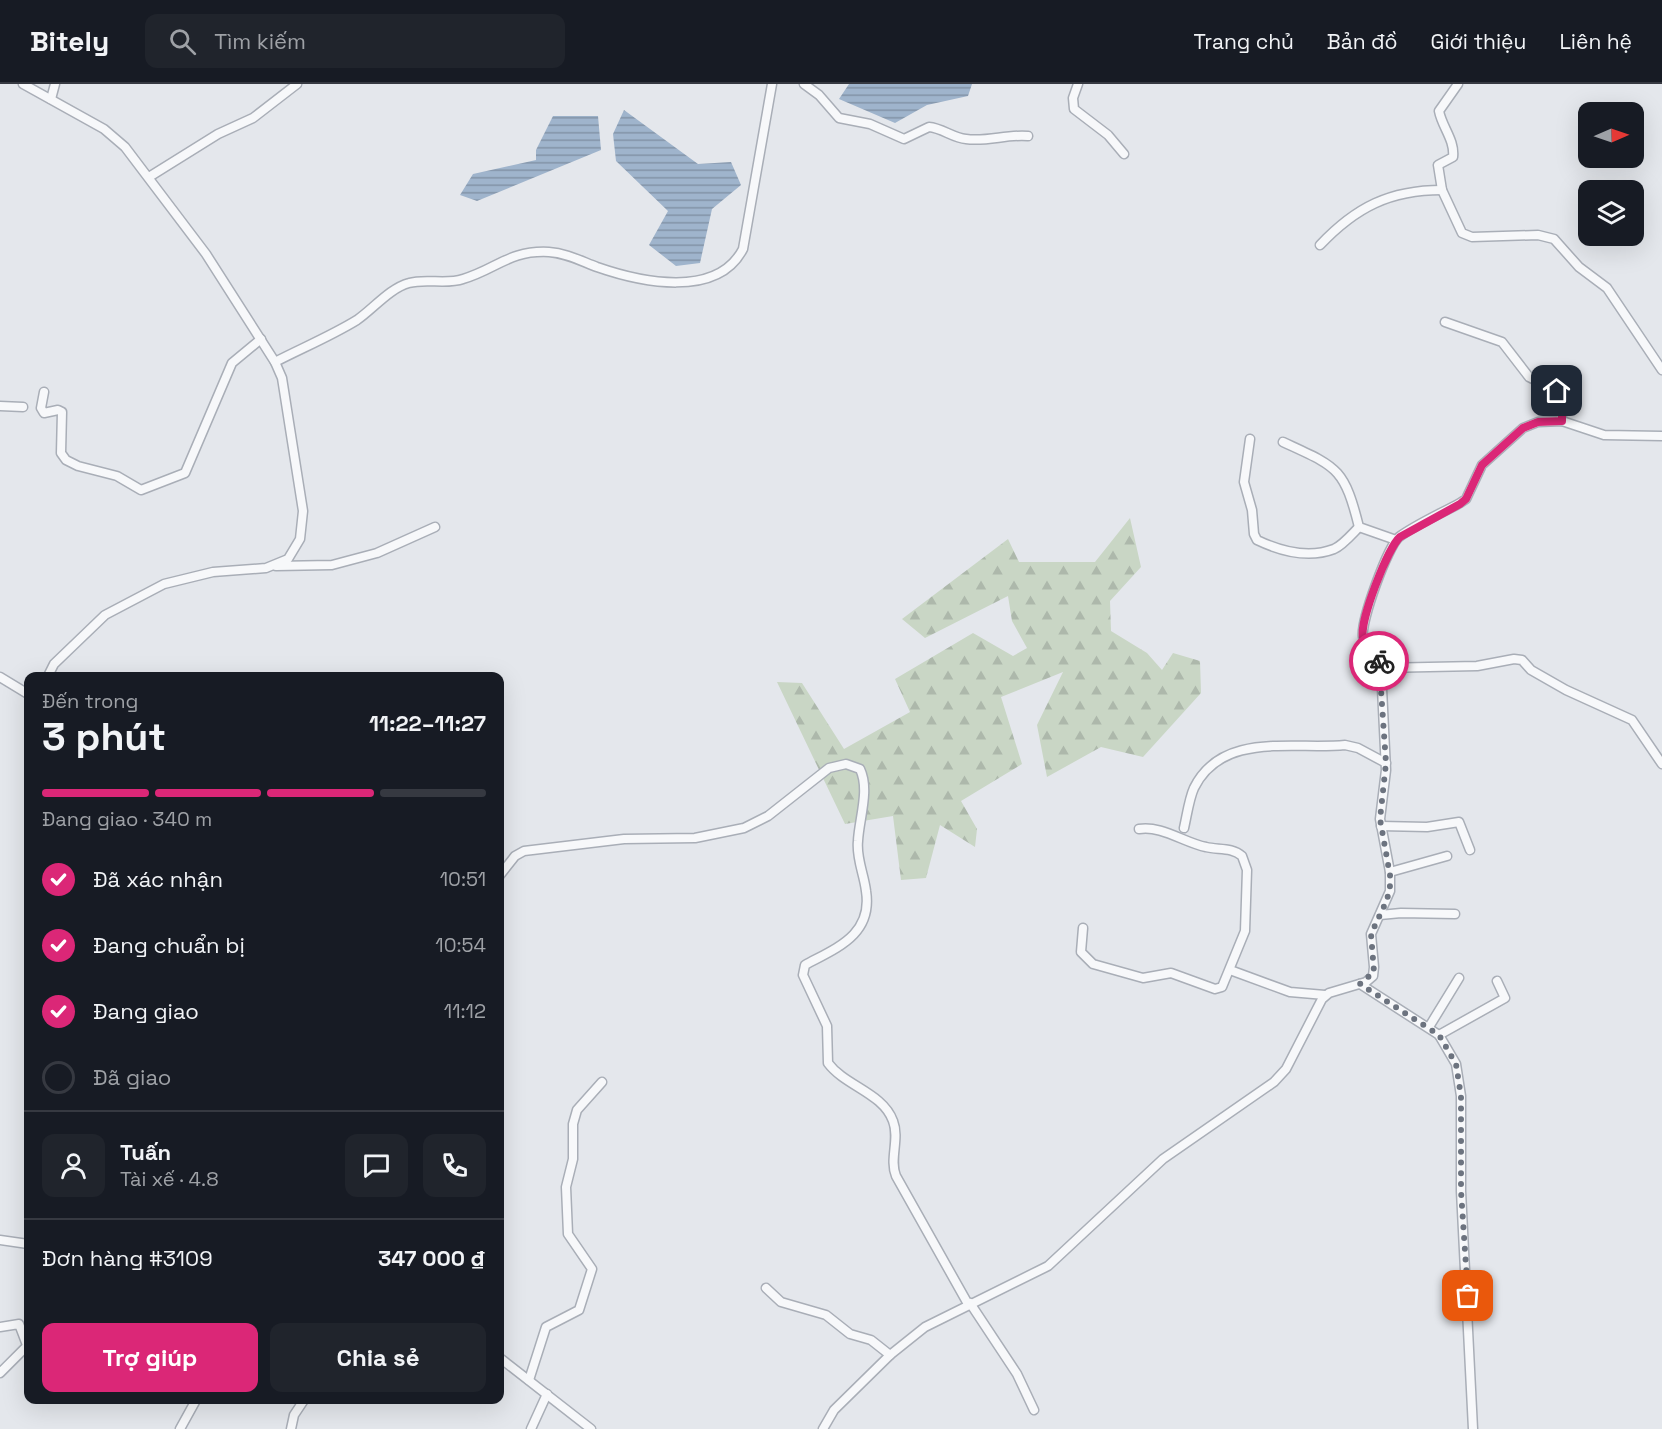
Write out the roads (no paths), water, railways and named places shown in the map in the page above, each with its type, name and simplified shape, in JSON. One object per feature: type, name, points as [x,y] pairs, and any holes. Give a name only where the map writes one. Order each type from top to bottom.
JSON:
[{"type":"street","points":[[23,84],[116,138],[149,177],[211,262],[275,362],[285,390],[303,511],[300,539],[288,559],[275,567]]},
{"type":"street","points":[[51,99],[55,84]]},
{"type":"street","points":[[149,177],[218,134],[253,118],[297,84]]},
{"type":"street","points":[[275,362],[354,322],[402,285],[461,280],[516,254],[562,253],[607,270],[655,280],[697,280],[727,269],[737,261],[743,249],[772,84]]},
{"type":"street","points":[[804,84],[819,95],[839,118],[878,127],[898,138],[909,138],[928,127],[963,139],[985,140],[1007,134],[1028,136]]},
{"type":"street","points":[[1078,84],[1073,98],[1074,110],[1108,135],[1124,154]]},
{"type":"street","points":[[1458,84],[1439,111],[1441,122],[1449,135],[1454,157],[1438,165],[1442,190],[1458,229],[1467,236],[1538,235],[1561,244],[1578,267],[1607,288],[1662,369]]},
{"type":"street","points":[[1320,245],[1341,223],[1392,195],[1414,189],[1442,190]]},
{"type":"street","points":[[1445,322],[1502,342],[1529,376],[1561,393],[1562,421]]},
{"type":"street","points":[[44,392],[41,408],[44,413],[58,410],[62,412],[61,453],[66,460],[78,466],[117,476],[141,490],[185,473],[232,363],[261,339]]},
{"type":"street","points":[[0,406],[23,407]]},
{"type":"street","points":[[1230,970],[1290,992],[1325,996],[1360,984],[1374,972],[1371,934],[1390,891],[1390,872],[1381,826],[1386,763],[1381,668],[1378,660],[1363,641],[1362,627],[1371,595],[1396,540],[1460,504],[1466,499],[1482,465],[1523,428],[1538,422],[1562,421],[1604,435],[1662,436]]},
{"type":"street","points":[[1250,439],[1244,482],[1257,540],[1289,552],[1314,553],[1335,549],[1359,527]]},
{"type":"street","points":[[1283,442],[1333,466],[1342,475],[1352,497],[1359,527]]},
{"type":"street","points":[[50,672],[54,664],[105,615],[164,584],[213,572],[332,565],[377,553],[435,527]]},
{"type":"street","points":[[1359,527],[1396,540]]},
{"type":"street","points":[[1381,668],[1477,666],[1514,659],[1522,660],[1531,670],[1566,690],[1632,720],[1662,764]]},
{"type":"street","points":[[0,677],[24,692]]},
{"type":"street","points":[[1184,828],[1194,788],[1209,766],[1229,754],[1254,747],[1345,745],[1358,748],[1386,763]]},
{"type":"street","points":[[504,869],[515,856],[524,851],[624,839],[695,838],[744,828],[768,816],[829,768],[846,764],[861,769],[864,786],[857,847],[866,890],[867,907],[855,936],[805,965],[803,975],[827,1026],[828,1063],[888,1112],[896,1130],[893,1164],[896,1176],[969,1304],[1017,1374],[1034,1410]]},
{"type":"street","points":[[1381,826],[1424,828],[1459,822],[1470,850]]},
{"type":"street","points":[[1083,928],[1081,952],[1088,961],[1143,978],[1171,973],[1219,990],[1230,970],[1245,931],[1247,870],[1242,856],[1232,850],[1207,847],[1177,839],[1161,831],[1139,829]]},
{"type":"street","points":[[1390,872],[1447,856]]},
{"type":"street","points":[[1380,915],[1455,914]]},
{"type":"street","points":[[1429,1027],[1459,978]]},
{"type":"street","points":[[1439,1035],[1505,998],[1497,981]]},
{"type":"street","points":[[1360,984],[1439,1035],[1456,1064],[1461,1096],[1461,1191],[1473,1429]]},
{"type":"street","points":[[823,1429],[834,1410],[890,1355],[925,1327],[1048,1266],[1163,1160],[1274,1082],[1286,1069],[1325,996]]},
{"type":"street","points":[[529,1380],[546,1328],[579,1310],[592,1269],[568,1234],[566,1187],[573,1159],[573,1124],[577,1110],[602,1082]]},
{"type":"street","points":[[0,1240],[24,1243]]},
{"type":"street","points":[[766,1288],[781,1302],[826,1315],[850,1334],[871,1340],[890,1355]]},
{"type":"street","points":[[0,1327],[19,1324],[24,1336]]},
{"type":"street","points":[[0,1372],[24,1349]]},
{"type":"street","points":[[504,1361],[591,1429]]},
{"type":"street","points":[[531,1429],[547,1394]]},
{"type":"street","points":[[180,1429],[194,1404]]},
{"type":"street","points":[[291,1429],[294,1415],[301,1404]]},
{"type":"water","points":[[849,84],[972,84],[968,96],[927,105],[895,123],[839,99]]},
{"type":"water","points":[[624,110],[698,164],[731,162],[741,185],[712,209],[700,263],[676,266],[649,245],[668,211],[616,161],[613,134]]},
{"type":"water","points":[[553,116],[598,116],[601,150],[477,201],[460,195],[473,174],[536,160],[536,150]]}]
